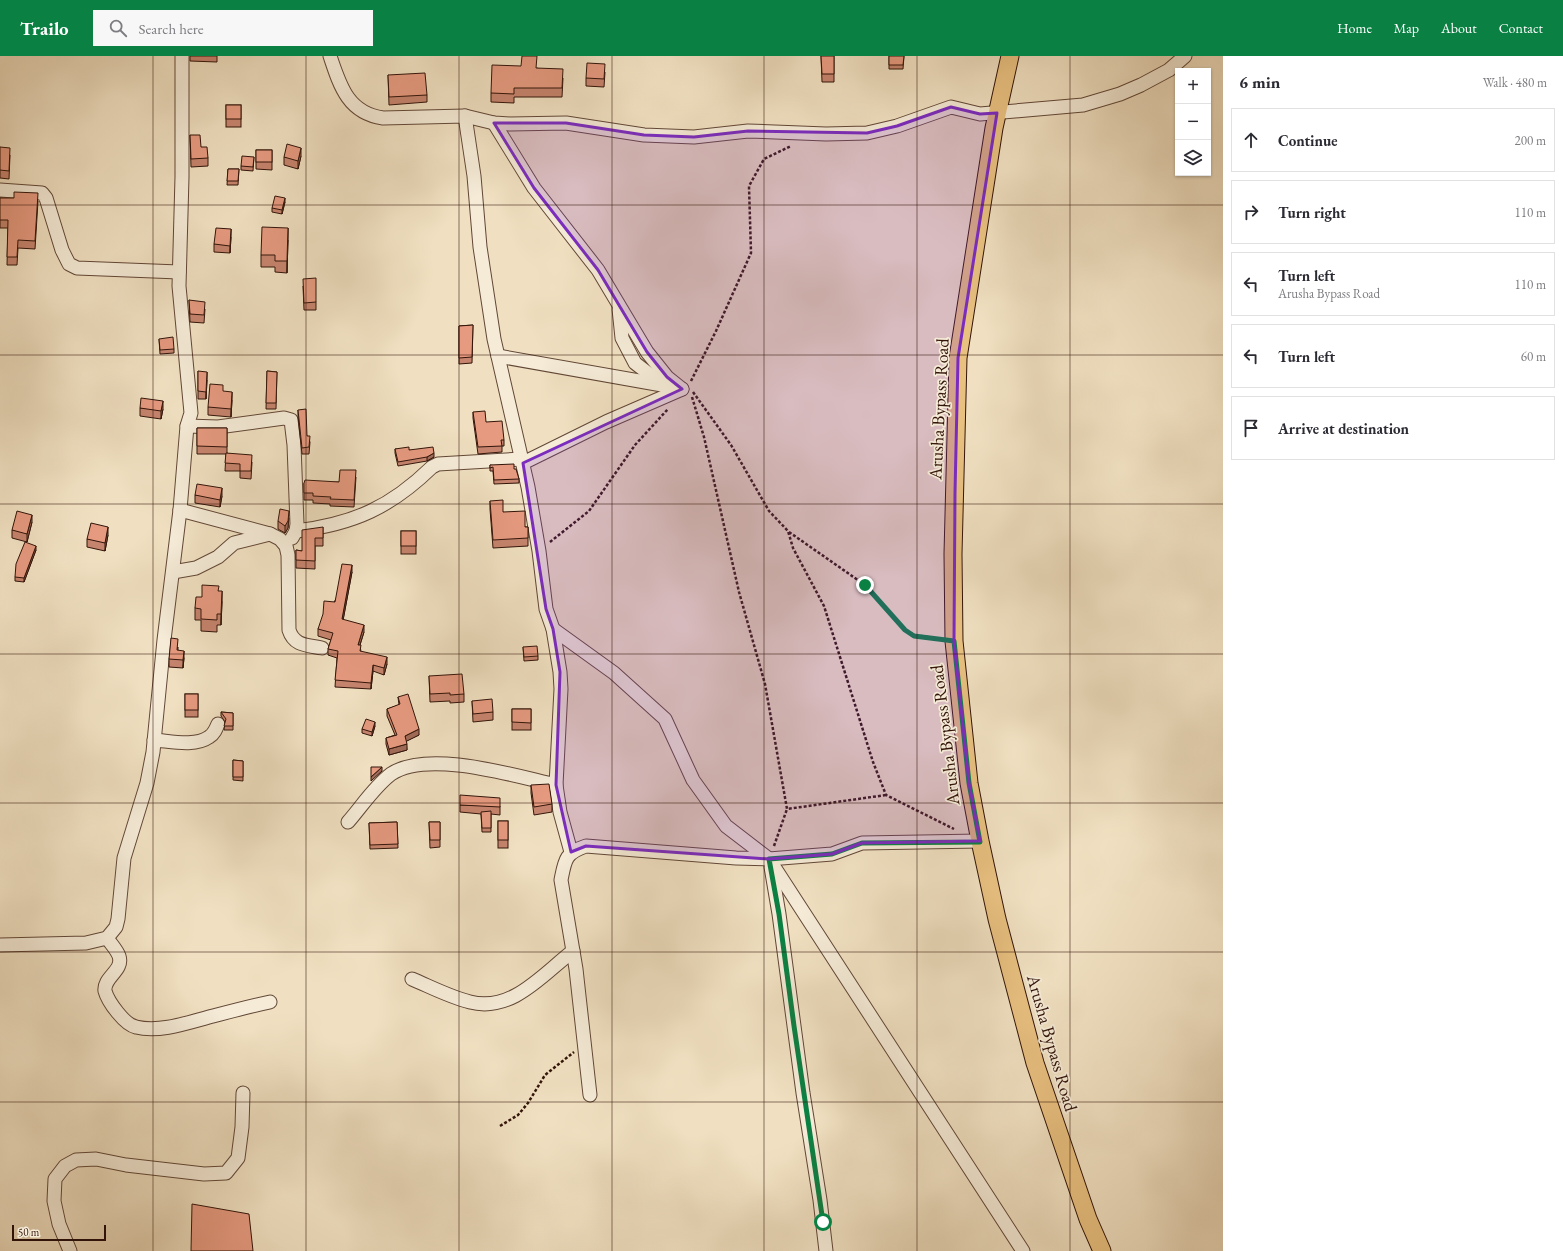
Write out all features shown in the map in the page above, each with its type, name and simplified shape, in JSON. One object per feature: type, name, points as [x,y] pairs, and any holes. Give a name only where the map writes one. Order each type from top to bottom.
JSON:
[{"type":"main road","name":"Arusha Bypass Road","points":[[1010,56],[997,113],[958,358],[953,554],[954,641],[969,783],[997,919],[1035,1063],[1088,1219],[1102,1251]]},
{"type":"street","points":[[0,945],[86,944],[107,938],[116,927],[124,858],[150,773],[180,510],[187,426],[191,413],[179,286],[182,177],[182,56]]},
{"type":"street","points":[[330,56],[339,80],[350,101],[362,111],[373,116],[383,118],[465,116],[494,123],[566,123],[644,136],[694,137],[748,131],[826,134],[867,132],[897,126],[951,107],[980,114],[1083,105],[1113,96],[1154,78],[1169,70],[1185,56]]},
{"type":"street","points":[[465,116],[474,176],[480,248],[498,356],[523,461],[539,552],[546,609],[553,629],[560,672],[561,689],[556,785],[560,812],[571,852]]},
{"type":"street","points":[[494,123],[534,188],[598,270],[647,352],[667,378],[686,388]]},
{"type":"street","points":[[0,190],[42,193],[46,198],[62,250],[69,264],[77,268],[179,272]]},
{"type":"street","points":[[498,356],[686,388]]},
{"type":"street","points":[[296,531],[334,525],[356,518],[400,495],[432,467],[438,464],[523,461],[606,422],[686,388]]},
{"type":"street","points":[[187,426],[218,427],[284,418],[291,420],[296,486],[296,531],[295,536],[286,546]]},
{"type":"street","points":[[180,510],[270,534],[280,539],[286,546],[288,555],[289,630],[291,637],[296,642],[303,645],[322,648]]},
{"type":"street","points":[[172,572],[196,568],[218,558],[234,543],[270,534]]},
{"type":"street","points":[[553,629],[614,673],[665,719],[693,780],[726,826],[769,859],[1023,1251]]},
{"type":"street","points":[[154,740],[189,742],[199,741],[210,737],[218,724]]},
{"type":"street","points":[[348,822],[377,787],[392,774],[417,765],[452,764],[556,785]]},
{"type":"street","points":[[590,1095],[573,951],[561,880],[563,867],[571,852],[586,846],[736,858],[769,859],[832,854],[862,843],[980,842]]},
{"type":"street","points":[[769,859],[781,929],[826,1251]]},
{"type":"street","points":[[107,938],[119,957],[119,966],[106,982],[105,991],[115,1010],[134,1027],[146,1029],[176,1026],[270,1002]]},
{"type":"street","points":[[412,979],[469,1002],[490,1004],[506,1001],[520,993],[573,951]]},
{"type":"street","points":[[70,1251],[59,1224],[54,1201],[56,1179],[65,1166],[76,1160],[96,1159],[126,1165],[204,1174],[226,1173],[238,1158],[242,1127],[243,1093]]},
{"type":"path","points":[[769,859],[787,809],[765,684],[740,592],[704,437],[686,388],[716,331],[751,253],[749,186],[764,159],[798,142]]},
{"type":"path","points":[[686,388],[731,445],[769,511],[788,532],[865,585],[905,630],[914,636],[954,641]]},
{"type":"path","points":[[539,552],[589,511],[634,445],[672,404]]},
{"type":"path","points":[[788,532],[794,548],[824,606],[873,762],[886,795]]},
{"type":"path","points":[[787,809],[886,795],[960,832]]},
{"type":"path","points":[[500,1126],[518,1114],[528,1103],[545,1075],[567,1056],[585,1045]]},
{"type":"highlighted area","points":[[951,107],[980,114],[997,113],[958,358],[954,641],[969,783],[980,841],[862,843],[832,854],[769,859],[586,846],[571,852],[556,785],[560,672],[553,629],[546,609],[523,463],[682,389],[667,377],[647,352],[598,270],[534,188],[494,123],[566,123],[644,135],[694,137],[748,131],[867,133],[897,126]]},
{"type":"building","points":[[522,56],[537,56],[536,68],[563,69],[562,88],[514,88],[514,94],[491,93],[492,65],[521,66]]},
{"type":"building","points":[[821,56],[834,56],[834,74],[822,74]]},
{"type":"building","points":[[889,56],[904,56],[903,65],[889,65]]},
{"type":"building","points":[[587,63],[605,64],[604,79],[586,78]]},
{"type":"building","points":[[425,73],[427,95],[389,97],[388,75]]},
{"type":"building","points":[[226,105],[241,105],[241,119],[226,119]]},
{"type":"building","points":[[190,135],[200,135],[201,147],[207,147],[208,158],[191,159]]},
{"type":"building","points":[[287,144],[301,148],[298,161],[284,157]]},
{"type":"building","points":[[0,147],[10,148],[9,171],[0,170]]},
{"type":"building","points":[[256,150],[272,150],[272,162],[256,162]]},
{"type":"building","points":[[242,156],[254,157],[253,167],[241,166]]},
{"type":"building","points":[[228,169],[239,169],[238,181],[227,181]]},
{"type":"building","points":[[14,192],[38,193],[35,241],[18,240],[17,257],[7,257],[8,220],[0,220],[0,198],[14,198]]},
{"type":"building","points":[[275,196],[285,198],[282,210],[272,208]]},
{"type":"building","points":[[262,227],[288,228],[287,261],[275,261],[275,255],[261,255]]},
{"type":"building","points":[[216,228],[231,229],[230,246],[214,244]]},
{"type":"building","points":[[316,278],[316,302],[304,303],[303,279]]},
{"type":"building","points":[[189,300],[205,302],[204,315],[190,314]]},
{"type":"building","points":[[473,325],[472,357],[459,358],[459,326]]},
{"type":"building","points":[[173,337],[174,349],[160,350],[159,339]]},
{"type":"building","points":[[198,371],[207,372],[206,392],[198,391]]},
{"type":"building","points":[[267,371],[277,372],[276,403],[266,403]]},
{"type":"building","points":[[210,384],[223,385],[223,391],[232,392],[231,409],[208,407]]},
{"type":"building","points":[[141,398],[163,401],[161,411],[140,408]]},
{"type":"building","points":[[306,409],[307,436],[310,436],[309,447],[302,448],[298,410]]},
{"type":"building","points":[[485,411],[486,422],[502,421],[504,440],[501,440],[502,446],[478,447],[473,412]]},
{"type":"building","points":[[197,428],[227,428],[227,447],[197,446]]},
{"type":"building","points":[[409,447],[409,450],[433,447],[434,453],[427,457],[398,462],[395,449]]},
{"type":"building","points":[[226,453],[252,455],[251,471],[240,471],[240,464],[225,463]]},
{"type":"building","points":[[514,464],[514,469],[516,469],[519,479],[494,480],[493,467],[490,468],[490,465]]},
{"type":"building","points":[[340,470],[356,470],[354,500],[330,499],[331,497],[313,496],[313,493],[304,493],[305,480],[339,482]]},
{"type":"building","points":[[197,484],[222,488],[220,500],[195,495]]},
{"type":"building","points":[[503,500],[503,512],[525,511],[525,527],[528,527],[528,538],[493,540],[490,501]]},
{"type":"building","points":[[280,509],[289,511],[288,521],[285,526],[278,521]]},
{"type":"building","points":[[17,511],[32,515],[27,534],[12,530]]},
{"type":"building","points":[[91,523],[108,527],[105,543],[87,539]]},
{"type":"building","points":[[323,527],[323,538],[315,538],[315,561],[296,560],[296,550],[302,551],[302,530]]},
{"type":"building","points":[[401,531],[416,531],[416,546],[401,546]]},
{"type":"building","points":[[25,542],[36,546],[24,578],[15,577],[16,564]]},
{"type":"building","points":[[342,564],[352,565],[342,619],[364,625],[358,645],[361,645],[360,651],[387,657],[384,668],[373,665],[371,683],[335,680],[338,651],[328,649],[333,633],[318,629],[323,614],[324,601],[335,602]]},
{"type":"building","points":[[202,585],[219,586],[218,591],[222,591],[221,614],[217,614],[217,620],[201,619],[201,609],[195,608],[196,597],[202,597]]},
{"type":"building","points":[[171,638],[178,639],[177,650],[184,651],[183,660],[169,659]]},
{"type":"building","points":[[537,646],[538,656],[524,657],[523,647]]},
{"type":"building","points":[[462,674],[464,694],[430,694],[429,676]]},
{"type":"building","points":[[185,694],[198,694],[198,710],[185,710]]},
{"type":"building","points":[[408,694],[419,729],[405,736],[407,744],[389,749],[386,738],[397,735],[387,709],[400,704],[398,697]]},
{"type":"building","points":[[492,699],[493,712],[473,714],[472,701]]},
{"type":"building","points":[[512,709],[531,709],[531,723],[512,722]]},
{"type":"building","points":[[221,712],[233,713],[233,726],[224,726],[226,719]]},
{"type":"building","points":[[366,719],[375,722],[372,732],[362,729]]},
{"type":"building","points":[[233,760],[243,761],[243,777],[233,777]]},
{"type":"building","points":[[371,767],[382,767],[371,777]]},
{"type":"building","points":[[549,784],[552,804],[534,807],[531,785]]},
{"type":"building","points":[[460,795],[500,798],[500,807],[460,805]]},
{"type":"building","points":[[491,811],[491,828],[482,828],[481,812]]},
{"type":"building","points":[[498,821],[508,821],[508,840],[498,840]]},
{"type":"building","points":[[397,822],[398,844],[370,845],[369,823]]},
{"type":"building","points":[[429,822],[440,822],[440,840],[430,840]]},
{"type":"building","points":[[192,1204],[249,1214],[253,1251],[191,1251]]},
{"type":"route","points":[[823,1222],[803,1092],[779,914],[769,859],[832,854],[862,843],[889,844],[980,842],[969,783],[954,641],[914,636],[905,630],[865,585]]}]
